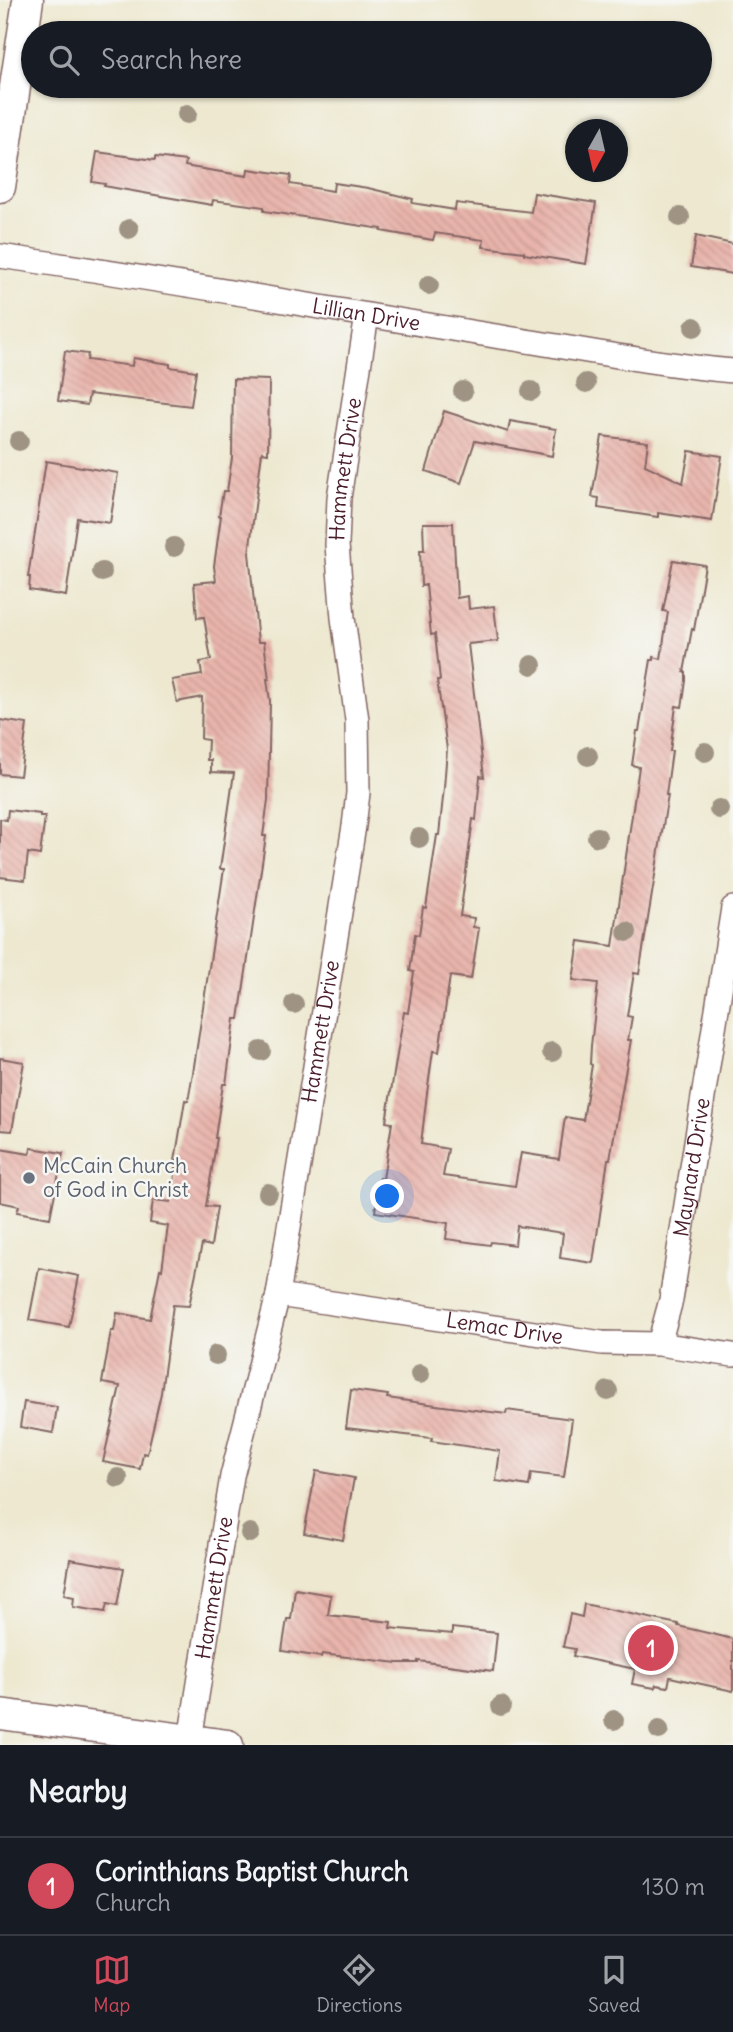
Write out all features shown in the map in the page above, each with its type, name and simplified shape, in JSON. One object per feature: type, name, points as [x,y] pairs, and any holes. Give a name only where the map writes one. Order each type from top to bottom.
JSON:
[{"type":"street","points":[[25,21],[28,0]]},
{"type":"street","points":[[0,187],[21,47]]},
{"type":"street","name":"Lillian Drive","points":[[0,256],[733,372]]},
{"type":"street","name":"Hammett Drive","points":[[190,1740],[232,1476],[278,1295],[358,793],[357,720],[343,618],[337,534],[339,498],[367,316]]},
{"type":"street","name":"Maynard Drive","points":[[659,1344],[671,1300],[733,908]]},
{"type":"street","name":"Lemac Drive","points":[[278,1295],[602,1343],[659,1344],[733,1355]]},
{"type":"street","points":[[0,1714],[228,1745]]},
{"type":"building","points":[[97,152],[155,160],[155,157],[186,161],[185,166],[247,176],[248,169],[291,175],[290,184],[333,191],[334,183],[368,188],[413,199],[412,203],[455,210],[456,203],[531,212],[534,193],[596,203],[586,264],[483,247],[484,240],[435,233],[433,240],[381,231],[382,229],[264,211],[264,207],[213,200],[212,205],[104,186],[105,184],[92,182]]},
{"type":"building","points":[[696,236],[733,244],[733,274],[691,267]]},
{"type":"building","points":[[65,351],[88,354],[87,360],[132,366],[133,358],[196,371],[191,406],[89,394],[87,405],[58,401]]},
{"type":"building","points":[[233,379],[269,380],[268,453],[262,452],[249,553],[258,642],[264,642],[269,679],[268,800],[263,836],[266,836],[239,1019],[235,1019],[215,1138],[206,1206],[217,1207],[211,1246],[202,1244],[189,1306],[173,1305],[161,1393],[147,1454],[143,1453],[140,1469],[103,1462],[120,1386],[102,1383],[117,1313],[150,1319],[160,1269],[162,1270],[168,1226],[150,1223],[153,1200],[171,1202],[175,1161],[185,1100],[188,1101],[193,1073],[224,869],[220,869],[234,773],[211,772],[211,760],[207,760],[208,740],[201,739],[202,697],[177,702],[172,680],[202,675],[200,662],[211,660],[204,617],[197,618],[194,583],[216,581],[214,566],[219,516],[223,491],[227,491],[232,458]]},
{"type":"building","points":[[444,411],[508,432],[510,421],[556,429],[552,456],[475,441],[461,483],[426,471]]},
{"type":"building","points":[[602,436],[648,442],[645,465],[683,483],[689,451],[722,456],[712,521],[658,513],[658,517],[598,508],[599,498],[592,497]]},
{"type":"building","points":[[46,461],[118,473],[110,523],[77,518],[66,596],[29,590],[28,577]]},
{"type":"building","points":[[423,523],[453,523],[457,598],[468,596],[469,609],[494,606],[498,641],[468,644],[484,777],[480,776],[476,820],[473,819],[460,916],[474,918],[473,927],[479,928],[471,979],[450,976],[439,1052],[433,1051],[421,1144],[448,1149],[443,1176],[515,1186],[521,1153],[559,1159],[565,1117],[583,1120],[592,1065],[591,1046],[598,983],[573,980],[579,941],[613,946],[639,767],[632,765],[637,731],[651,660],[654,660],[654,657],[661,659],[668,612],[663,611],[673,560],[705,565],[684,672],[686,681],[682,707],[676,706],[668,795],[639,974],[634,973],[627,1016],[632,1017],[628,1040],[631,1040],[608,1159],[593,1263],[560,1258],[563,1233],[517,1226],[515,1245],[491,1242],[490,1245],[446,1239],[448,1223],[375,1212],[392,1123],[386,1122],[404,1012],[408,1013],[414,972],[410,971],[415,934],[419,935],[423,907],[426,908],[439,835],[447,749],[437,680],[440,680],[435,634],[431,635],[426,585],[421,586],[420,550],[424,550]]},
{"type":"building","points":[[0,720],[27,724],[20,776],[0,774]]},
{"type":"building","points":[[8,810],[45,817],[40,855],[28,853],[25,880],[0,877],[0,819],[7,820]]},
{"type":"building","points":[[0,1058],[24,1062],[12,1131],[0,1130]]},
{"type":"building","name":"McCain Church of God in Christ","points":[[31,1148],[63,1153],[50,1218],[17,1212],[19,1206],[0,1202],[0,1149],[30,1154]]},
{"type":"building","points":[[39,1268],[79,1276],[69,1327],[29,1320]]},
{"type":"building","points":[[351,1390],[436,1405],[506,1414],[507,1410],[572,1419],[564,1477],[531,1473],[529,1486],[496,1481],[500,1451],[431,1441],[432,1438],[346,1428]]},
{"type":"building","points":[[24,1402],[57,1407],[53,1433],[20,1427]]},
{"type":"building","points":[[316,1471],[354,1478],[343,1540],[304,1533]]},
{"type":"building","points":[[70,1559],[124,1568],[117,1606],[107,1604],[105,1612],[73,1607],[74,1597],[64,1595]]},
{"type":"building","points":[[295,1589],[331,1595],[328,1615],[391,1622],[390,1628],[452,1634],[452,1628],[497,1633],[493,1671],[418,1661],[398,1663],[282,1651],[287,1619],[291,1619]]},
{"type":"building","points":[[584,1604],[733,1639],[733,1691],[670,1677],[668,1687],[632,1684],[635,1669],[573,1656],[575,1649],[563,1647],[570,1614],[582,1617]]},
{"type":"place","name":"McCain Church of God in Christ","points":[[29,1178]]},
{"type":"place","name":"Corinthians Baptist Church","points":[[651,1648]]}]
